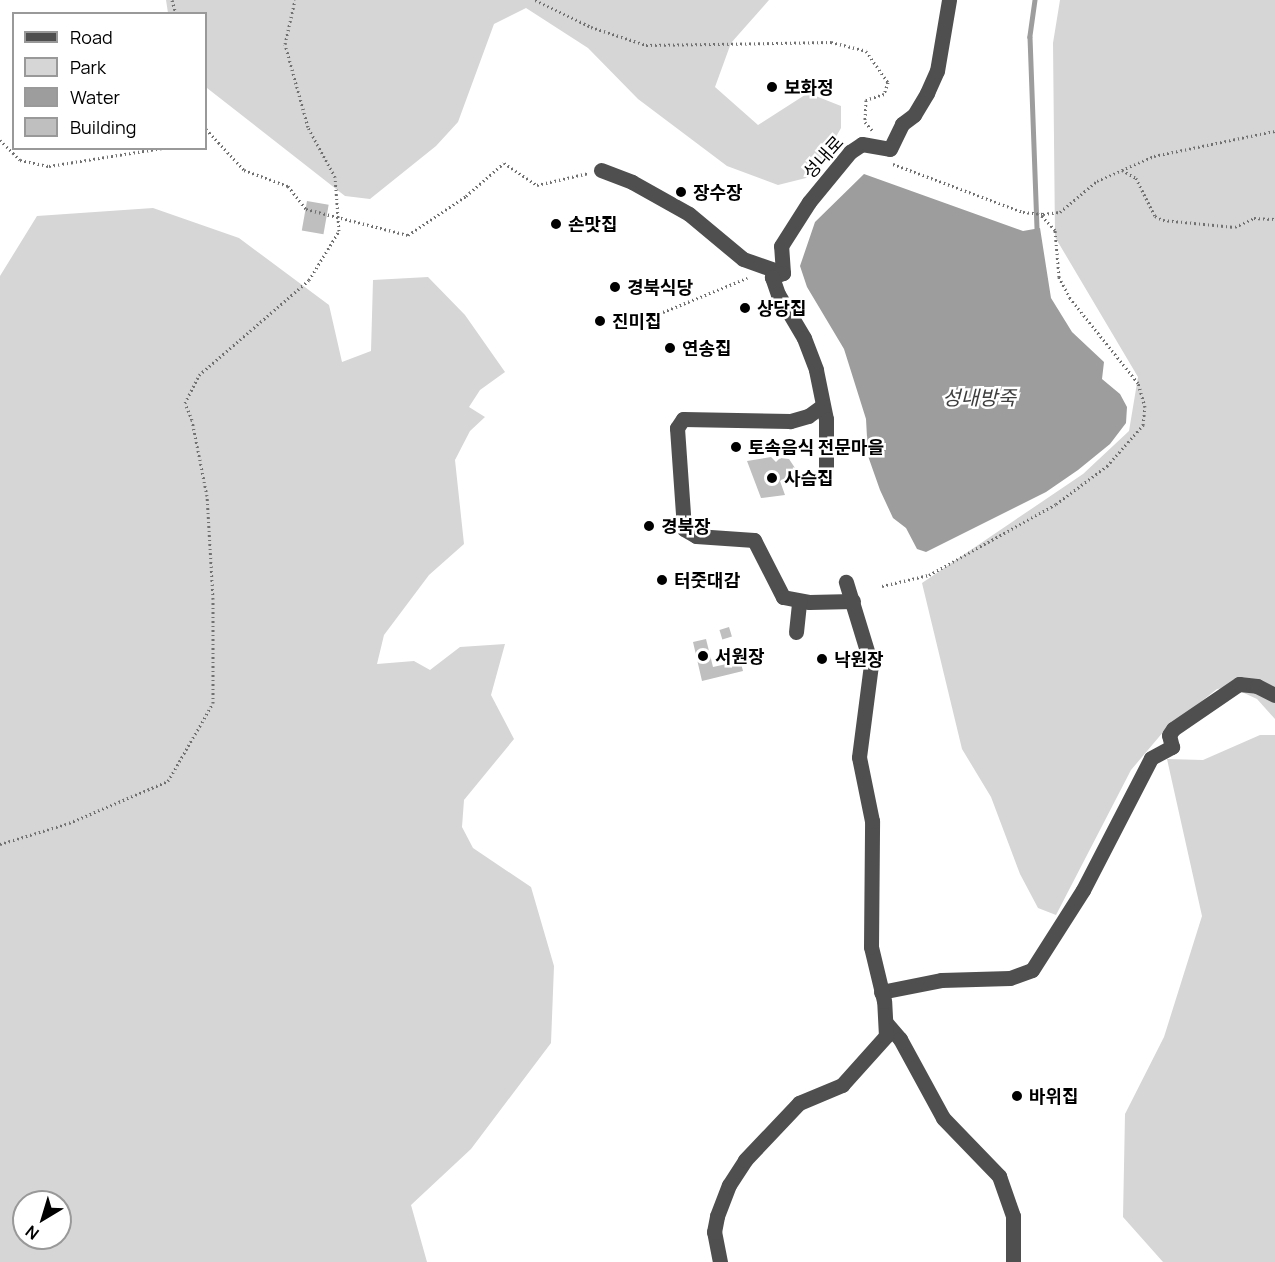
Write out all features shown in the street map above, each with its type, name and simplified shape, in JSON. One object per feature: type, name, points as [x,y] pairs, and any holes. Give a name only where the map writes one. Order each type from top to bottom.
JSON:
[{"type":"street","points":[[886,154],[902,124],[914,115],[935,76],[949,0]]},
{"type":"street","name":"성내로","points":[[822,406],[816,370],[804,339],[789,315],[772,277],[783,273],[781,246],[809,202],[850,152],[862,144],[886,154]]},
{"type":"street","points":[[600,170],[632,182],[688,214],[743,259],[783,273]]},
{"type":"street","points":[[826,474],[822,406],[790,421],[742,422],[690,418],[682,419],[677,428],[684,529],[696,537],[754,540],[783,597],[799,601],[853,601]]},
{"type":"street","points":[[720,1262],[714,1238],[717,1216],[745,1160],[799,1103],[842,1085],[886,1036],[887,1024],[871,948],[873,821],[859,757],[871,664],[846,582]]},
{"type":"street","points":[[796,632],[799,601]]},
{"type":"street","points":[[881,992],[941,980],[1010,978],[1032,970],[1083,890],[1151,758],[1172,747],[1169,735],[1173,729],[1239,684],[1257,686],[1275,695]]},
{"type":"street","points":[[887,1024],[900,1039],[942,1118],[999,1176],[1012,1216],[1013,1262]]},
{"type":"path","points":[[0,844],[69,823],[168,781],[213,703],[213,598],[207,496],[192,420],[185,403],[199,375],[309,280],[339,231],[335,177],[308,127],[285,44],[295,0]]},
{"type":"path","points":[[535,0],[591,27],[646,45],[831,42],[866,51],[888,82],[884,94],[866,100],[864,122],[886,154],[1023,212],[1041,214],[1060,212],[1097,182],[1154,156],[1275,131]]},
{"type":"path","points":[[207,130],[244,170],[288,186],[306,209],[408,235],[466,196],[504,163],[537,185],[600,170]]},
{"type":"path","points":[[0,140],[20,160],[49,166],[150,150]]},
{"type":"path","points":[[1122,170],[1136,177],[1155,216],[1162,220],[1235,227],[1254,218],[1275,219]]},
{"type":"path","points":[[882,586],[929,575],[1056,504],[1107,466],[1143,425],[1145,407],[1138,383],[1070,298],[1059,276],[1055,230],[1041,214]]},
{"type":"path","points":[[616,320],[663,312],[751,277]]},
{"type":"green space","points":[[166,0],[769,0],[731,43],[715,87],[758,125],[808,93],[841,106],[841,128],[825,156],[806,178],[778,185],[727,166],[638,99],[588,48],[526,8],[494,24],[458,122],[436,146],[370,199],[345,196],[207,88],[207,12],[168,12]]},
{"type":"green space","points":[[1060,0],[1275,0],[1275,719],[1257,699],[1231,687],[1217,689],[1164,731],[1131,770],[1056,915],[1038,908],[1020,874],[991,797],[962,749],[922,583],[1083,474],[1129,431],[1138,377],[1055,237],[1053,43]]},
{"type":"green space","points":[[153,208],[239,238],[329,305],[342,362],[371,351],[373,280],[428,277],[465,315],[505,372],[480,390],[469,407],[485,417],[470,431],[455,460],[464,544],[429,575],[384,635],[377,664],[414,661],[430,670],[460,647],[505,644],[491,695],[514,739],[464,800],[462,827],[473,848],[531,887],[554,966],[551,1043],[471,1149],[411,1205],[427,1262],[0,1262],[0,276],[37,216]]},
{"type":"green space","points":[[1260,735],[1275,735],[1275,1262],[1163,1262],[1123,1217],[1125,1114],[1164,1037],[1202,916],[1167,759],[1203,760]]},
{"type":"water","name":"성내방죽","points":[[864,174],[1023,231],[1040,228],[1051,298],[1072,332],[1104,362],[1102,379],[1120,394],[1127,407],[1126,423],[1110,444],[1078,470],[1046,492],[926,552],[917,549],[906,528],[893,518],[880,490],[868,456],[866,419],[844,349],[807,287],[800,266],[815,222]]},
{"type":"building","points":[[307,201],[329,205],[323,234],[302,231]]},
{"type":"building","name":"사슴집","points":[[771,457],[776,462],[780,458],[789,459],[795,468],[790,479],[780,481],[785,495],[761,498],[747,461]]},
{"type":"building","points":[[729,627],[732,637],[722,639],[719,630]]},
{"type":"building","name":"서원장","points":[[706,639],[713,667],[731,663],[728,650],[737,648],[743,671],[702,681],[693,642]]},
{"type":"waterway","points":[[1035,0],[1030,37],[1037,231]]},
{"type":"place","name":"보화정","points":[[772,87]]},
{"type":"place","name":"장수장","points":[[681,192]]},
{"type":"place","name":"손맛집","points":[[556,224]]},
{"type":"place","name":"경북식당","points":[[615,287]]},
{"type":"place","name":"상당집","points":[[745,308]]},
{"type":"place","name":"진미집","points":[[600,321]]},
{"type":"place","name":"연송집","points":[[670,348]]},
{"type":"place","name":"토속음식 전문마을","points":[[736,447]]},
{"type":"place","name":"사슴집","points":[[772,478]]},
{"type":"place","name":"경북장","points":[[649,526]]},
{"type":"place","name":"터줏대감","points":[[662,580]]},
{"type":"place","name":"서원장","points":[[703,656]]},
{"type":"place","name":"낙원장","points":[[822,659]]},
{"type":"place","name":"바위집","points":[[1017,1096]]}]
